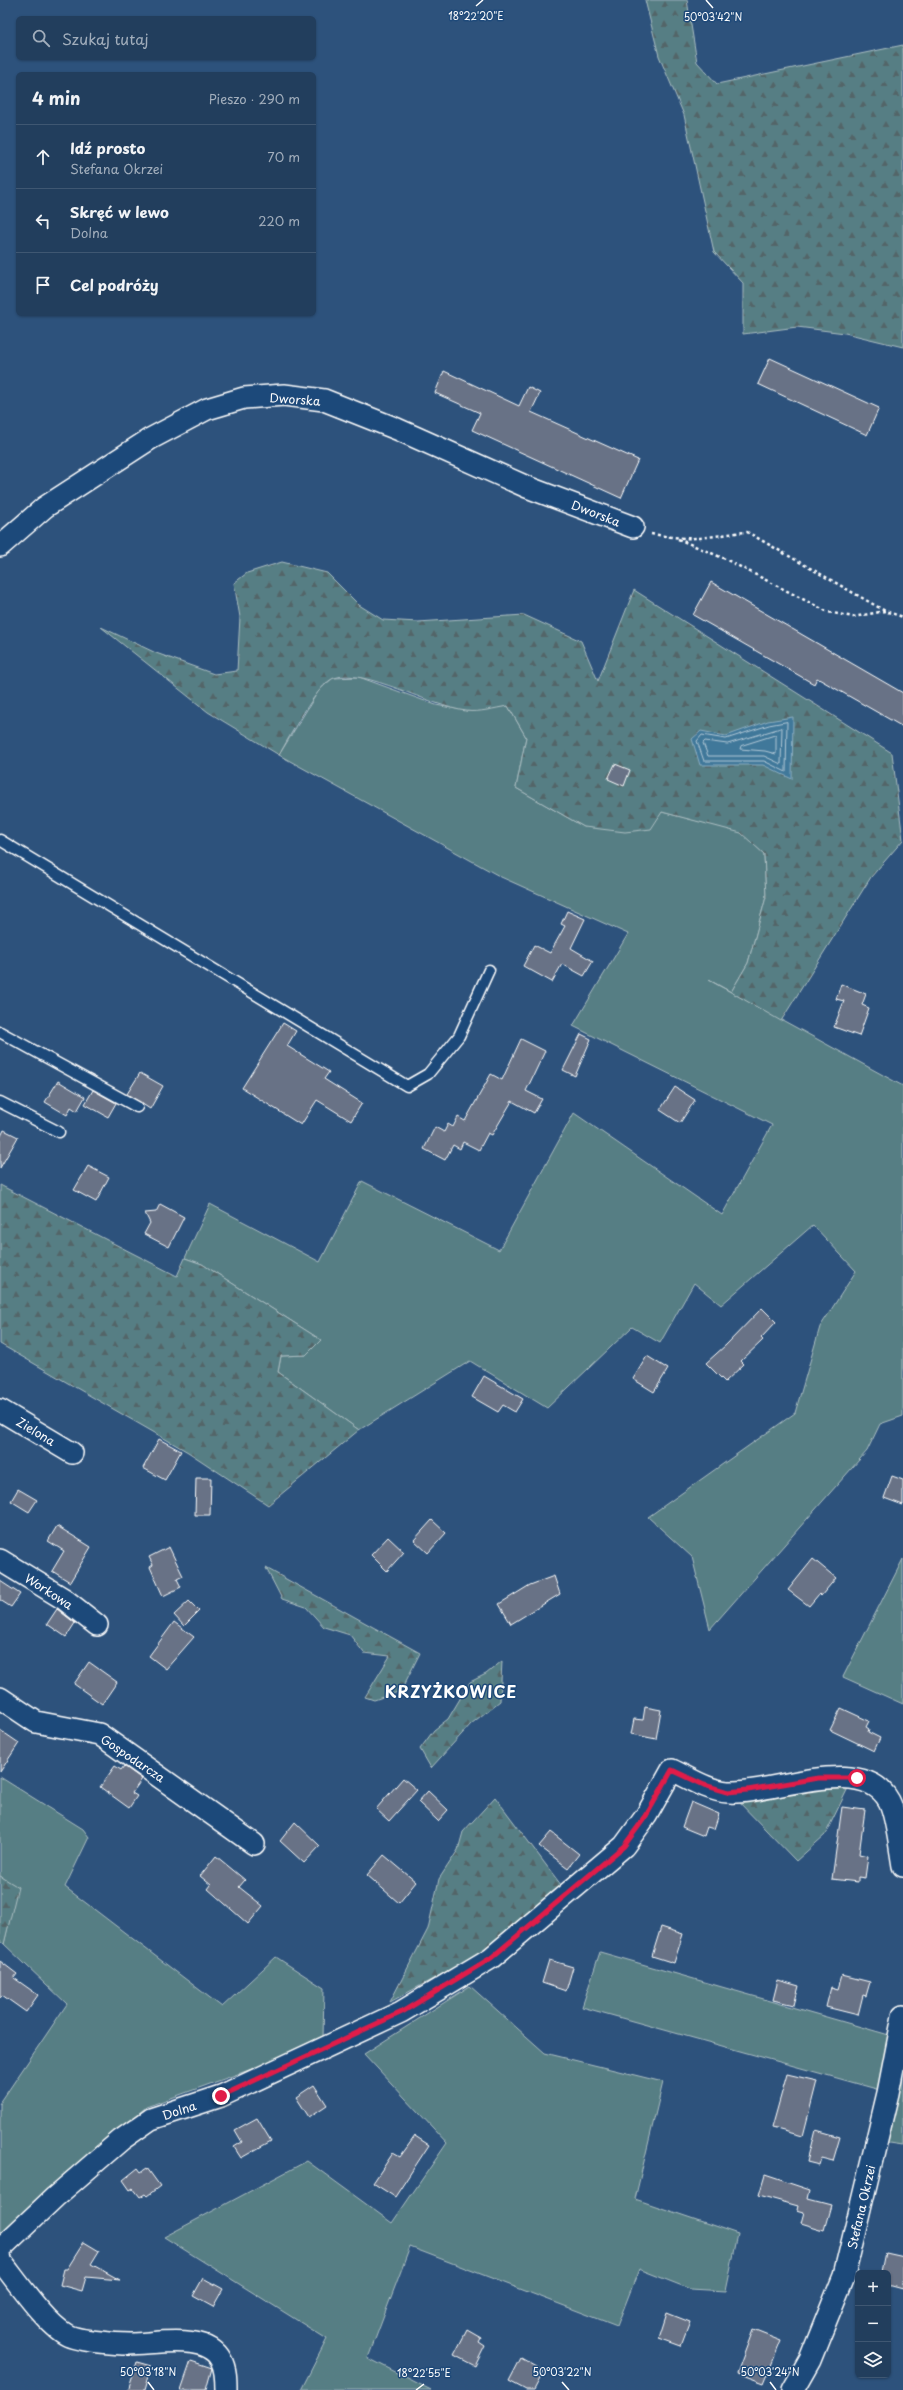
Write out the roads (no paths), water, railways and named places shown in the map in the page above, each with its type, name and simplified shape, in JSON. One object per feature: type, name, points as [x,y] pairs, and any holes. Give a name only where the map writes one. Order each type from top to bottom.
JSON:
[{"type":"street","name":"Dworska","points":[[0,546],[45,507],[150,439],[207,409],[244,398],[284,395],[324,400],[397,429],[527,487],[633,527]]},
{"type":"street","name":"Zielona","points":[[0,1410],[72,1453]]},
{"type":"street","name":"Workowa","points":[[0,1560],[64,1599],[97,1625]]},
{"type":"street","name":"Gospodarcza","points":[[0,1698],[36,1722],[99,1734],[254,1844]]},
{"type":"street","name":"Dolna","points":[[0,2250],[55,2197],[121,2140],[151,2119],[221,2096],[402,2012],[491,1958],[624,1846],[646,1816],[672,1770],[704,1785],[728,1792],[818,1778],[857,1778],[882,1791],[890,1801],[903,1866]]},
{"type":"street","name":"Stefana Okrzei","points":[[793,2390],[810,2360],[844,2276],[888,2093],[903,2016]]},
{"type":"street","points":[[0,2260],[46,2317],[67,2335],[91,2341],[129,2344],[181,2341],[207,2347],[221,2359],[226,2377],[226,2390]]},
{"type":"lane","points":[[0,840],[407,1086],[428,1074],[459,1036],[489,970]]},
{"type":"lane","points":[[0,1032],[137,1107]]},
{"type":"lane","points":[[0,1102],[59,1132]]},
{"type":"water","points":[[793,717],[792,779],[763,765],[700,765],[692,739],[701,731],[726,736],[768,721]]},
{"type":"district","name":"KRZYŻKOWICE","points":[[451,1691]]}]
